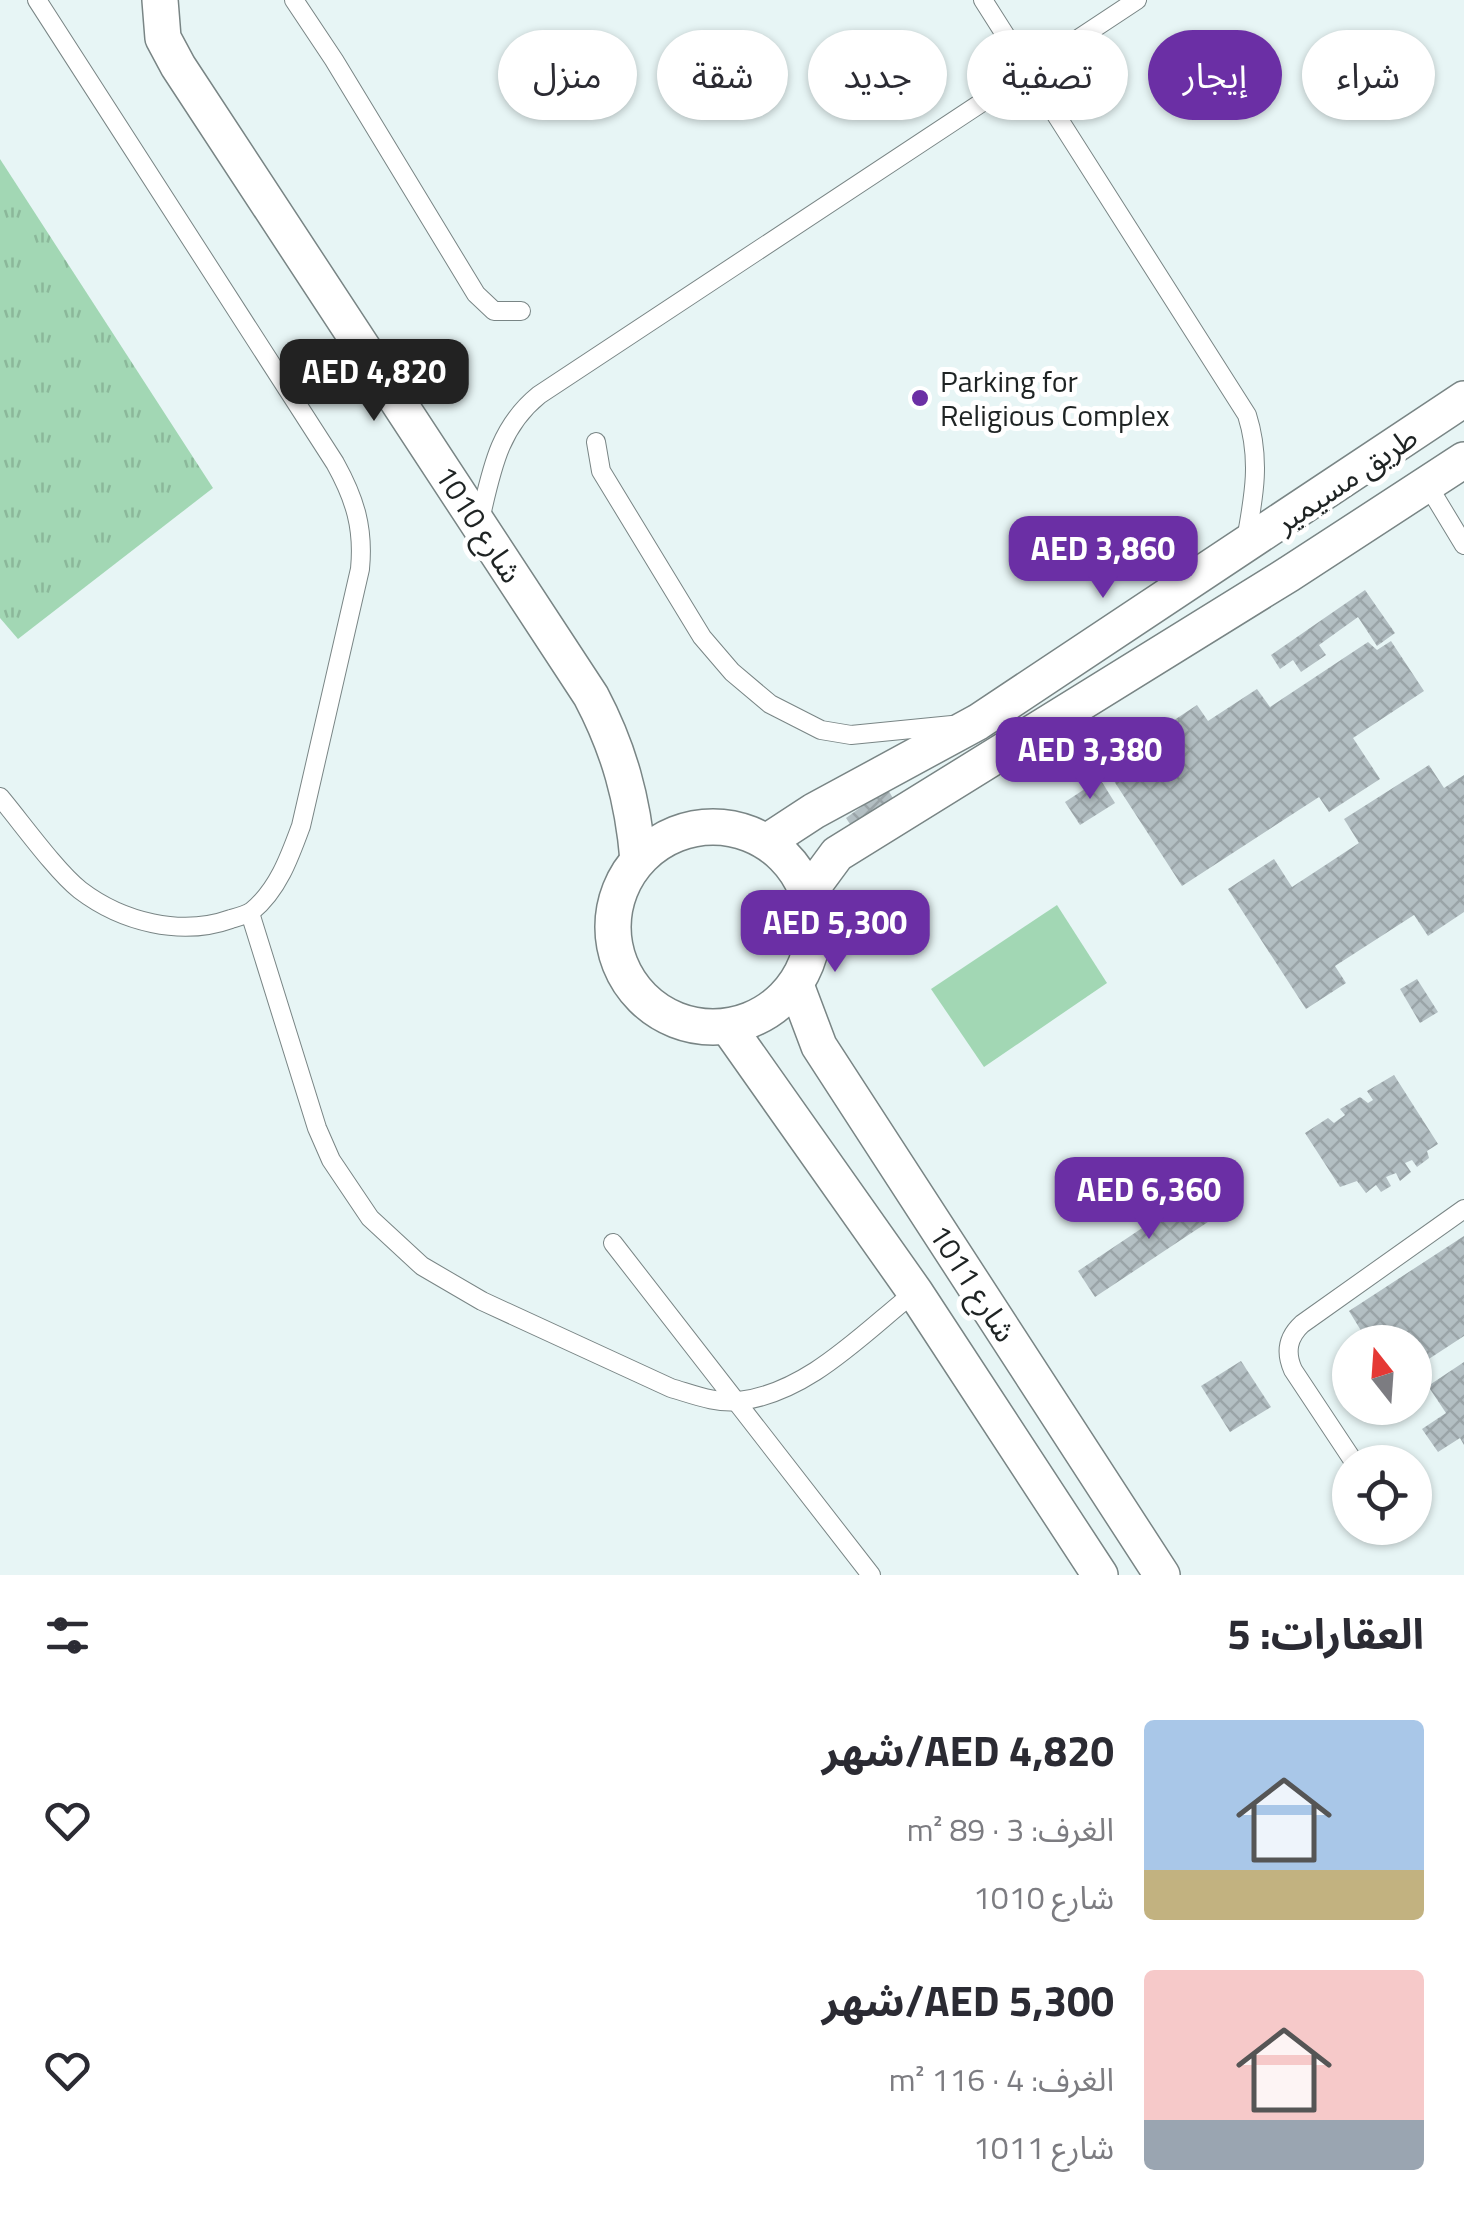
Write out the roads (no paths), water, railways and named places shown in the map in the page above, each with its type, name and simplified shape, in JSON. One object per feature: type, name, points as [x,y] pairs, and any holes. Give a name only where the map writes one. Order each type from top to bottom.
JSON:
[{"type":"street","name":"شارع 1010","points":[[160,0],[163,38],[178,66],[591,696],[607,726],[630,792],[638,860]]},
{"type":"street","name":"طريق مسيمير","points":[[768,841],[978,722],[1464,399]]},
{"type":"street","name":"طريق مسيمير","points":[[808,892],[837,854],[1464,460]]},
{"type":"street","points":[[700,827],[735,828],[768,841],[792,863],[808,892],[814,940],[796,985],[766,1013],[728,1027],[693,1026],[660,1013],[633,990],[617,959],[612,924],[619,890],[638,860],[665,838],[700,827]]},
{"type":"street","name":"شارع 1011","points":[[796,985],[819,1046],[1162,1575]]},
{"type":"street","name":"شارع 1011","points":[[728,1027],[915,1292],[1100,1575]]},
{"type":"lane","points":[[0,798],[78,888],[118,912],[162,926],[208,927],[250,913],[272,888],[290,858],[301,826],[360,569],[363,541],[358,513],[335,463],[37,0]]},
{"type":"lane","points":[[294,0],[476,294],[494,311],[521,311]]},
{"type":"lane","points":[[983,0],[1001,30]]},
{"type":"lane","points":[[1092,30],[1137,0]]},
{"type":"lane","points":[[479,524],[501,440],[523,408],[967,113]]},
{"type":"lane","points":[[1059,120],[1248,415],[1257,481],[1245,546]]},
{"type":"lane","points":[[596,442],[601,471],[702,637],[732,672],[770,704],[822,730],[850,735],[978,722]]},
{"type":"lane","points":[[1427,484],[1464,545]]},
{"type":"lane","points":[[250,913],[316,1128],[350,1190],[395,1243],[422,1266],[482,1301],[670,1388],[706,1399],[736,1402],[770,1394],[807,1378],[915,1292]]},
{"type":"lane","points":[[1343,1445],[1293,1370],[1290,1340],[1302,1324],[1464,1209]]},
{"type":"lane","points":[[613,1244],[871,1575]]},
{"type":"place","name":"Parking for Religious Complex","points":[[920,398]]}]
